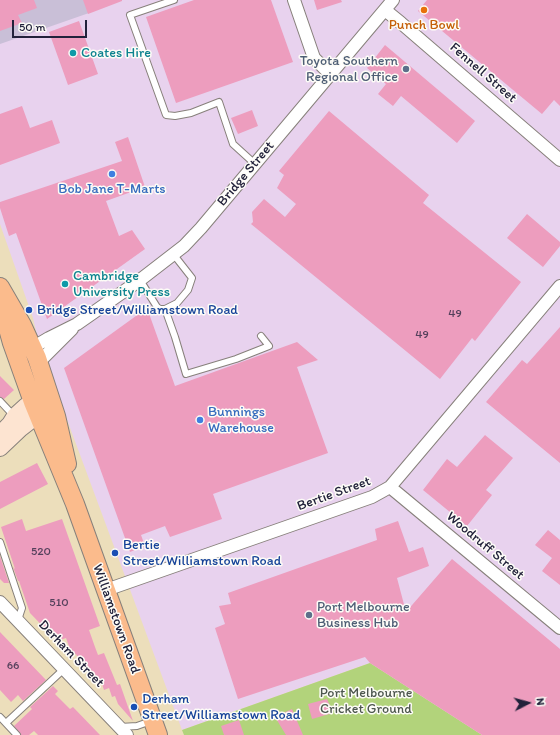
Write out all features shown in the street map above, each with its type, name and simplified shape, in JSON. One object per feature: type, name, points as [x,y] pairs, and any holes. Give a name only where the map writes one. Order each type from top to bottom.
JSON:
[{"type":"main road","name":"Williamstown Road","points":[[0,287],[18,316],[35,353],[52,402],[60,431],[75,504]]},
{"type":"main road","name":"Williamstown Road","points":[[0,300],[36,409],[75,504],[155,728]]},
{"type":"main road","points":[[18,358],[35,353]]},
{"type":"main road","points":[[36,409],[52,402]]},
{"type":"street","points":[[294,0],[314,58],[330,74]]},
{"type":"street","name":"Bridge Street","points":[[35,353],[49,338],[77,324],[174,255],[201,228],[393,0]]},
{"type":"street","name":"Fennell Street","points":[[385,10],[560,160]]},
{"type":"street","name":"Bertie Street","points":[[106,590],[372,497],[390,487],[560,286]]},
{"type":"street","points":[[0,434],[10,425],[15,416],[26,406],[36,409],[20,429],[0,448]]},
{"type":"street","name":"Woodruff Street","points":[[390,487],[560,628]]},
{"type":"street","name":"Derham Street","points":[[0,602],[123,731]]},
{"type":"lane","points":[[174,0],[130,15],[166,115],[175,116],[191,113],[219,102],[233,144],[255,164]]},
{"type":"lane","points":[[140,280],[157,307],[160,309],[165,309],[177,303],[188,290],[192,278],[174,255]]},
{"type":"lane","points":[[165,309],[186,374],[236,359],[269,346],[261,336]]},
{"type":"lane","points":[[232,352],[236,359]]},
{"type":"lane","points":[[0,401],[15,416]]},
{"type":"lane","points":[[0,542],[22,608],[18,620]]},
{"type":"lane","points":[[6,723],[64,669]]},
{"type":"lane","points":[[0,717],[17,735]]},
{"type":"lane","name":"Derham Street","points":[[123,731],[138,726],[155,728]]},
{"type":"shaded area","points":[[0,0],[560,0],[560,735],[482,735],[370,663],[182,730],[39,344],[33,318],[0,224]]},
{"type":"shaded area","points":[[0,0],[84,0],[89,13],[0,44]]},
{"type":"green space","name":"Port Melbourne Cricket Ground","points":[[370,663],[482,735],[184,735],[182,730]]},
{"type":"building","points":[[0,0],[34,0],[37,8],[18,15],[22,23],[0,31]]},
{"type":"building","points":[[83,0],[122,0],[122,1],[88,14]]},
{"type":"building","points":[[194,0],[271,0],[293,62],[176,103],[146,17]]},
{"type":"building","points":[[314,0],[341,0],[342,2],[317,10]]},
{"type":"building","points":[[427,0],[560,0],[560,106],[554,100],[542,114],[418,11]]},
{"type":"building","name":"Coates Hire","points":[[79,21],[98,74],[68,85],[49,32]]},
{"type":"building","points":[[385,45],[475,121],[457,143],[401,96],[393,106],[378,94],[386,84],[367,68]]},
{"type":"building","name":"Bob Jane T-Marts","points":[[22,106],[30,128],[52,120],[60,143],[0,165],[0,114]]},
{"type":"building","points":[[252,110],[258,126],[238,134],[231,118]]},
{"type":"building","points":[[329,111],[429,195],[423,203],[521,282],[475,341],[472,338],[440,379],[251,224],[253,222],[252,212],[264,199],[285,217],[296,204],[277,188],[284,175],[279,171]]},
{"type":"building","name":"Cambridge University Press","points":[[128,137],[145,187],[106,201],[119,236],[132,230],[145,249],[47,319],[16,233],[9,236],[0,208],[0,202],[122,161],[115,142]]},
{"type":"building","points":[[527,214],[560,242],[560,246],[543,267],[507,238]]},
{"type":"building","name":"Bunnings Warehouse","points":[[147,308],[175,386],[297,342],[318,360],[297,367],[328,453],[213,494],[222,519],[170,537],[165,526],[141,535],[145,546],[130,552],[64,368]]},
{"type":"building","points":[[560,327],[560,463],[486,402],[522,360],[527,364]]},
{"type":"building","points":[[0,376],[14,390],[4,399],[0,397]]},
{"type":"building","points":[[485,435],[513,458],[486,490],[492,495],[467,526],[423,490],[447,459],[457,467]]},
{"type":"building","points":[[37,463],[48,484],[0,509],[0,482]]},
{"type":"building","points":[[22,519],[26,531],[62,519],[100,626],[89,630],[98,655],[104,653],[117,685],[120,684],[133,721],[118,704],[115,696],[112,697],[109,688],[104,690],[101,681],[98,682],[95,674],[92,675],[89,667],[87,668],[84,659],[79,661],[76,654],[72,655],[66,638],[57,641],[30,613],[13,567],[15,569],[1,527]]},
{"type":"building","points":[[398,521],[409,552],[423,547],[429,566],[397,578],[406,612],[452,559],[560,649],[560,735],[482,735],[370,663],[365,657],[238,699],[215,628],[225,624],[219,606],[231,604],[228,593],[377,540],[375,529]]},
{"type":"building","points":[[548,530],[560,540],[560,585],[542,571],[552,558],[535,545]]},
{"type":"building","points":[[0,556],[9,583],[4,583],[0,579]]},
{"type":"building","points":[[0,632],[46,680],[23,701],[18,695],[11,702],[0,690]]},
{"type":"building","points":[[53,686],[58,691],[55,694],[70,709],[73,707],[100,735],[38,735],[34,731],[29,735],[21,735],[14,726],[32,709],[30,707]]},
{"type":"building","points":[[327,699],[333,713],[312,719],[308,704]]},
{"type":"building","points":[[292,709],[303,735],[286,735],[275,717]]},
{"type":"building","points":[[239,720],[244,735],[224,735],[221,726]]},
{"type":"place","name":"Punch Bowl","points":[[424,10]]},
{"type":"place","name":"Coates Hire","points":[[73,53]]},
{"type":"place","name":"Toyota Southern Regional Office","points":[[406,69]]},
{"type":"place","name":"Bob Jane T-Marts","points":[[112,174]]},
{"type":"place","name":"Cambridge University Press","points":[[65,284]]},
{"type":"place","name":"Bridge Street/Williamstown Road","points":[[29,310]]},
{"type":"place","name":"Bunnings Warehouse","points":[[200,420]]},
{"type":"place","name":"Bertie Street/Williamstown Road","points":[[115,553]]},
{"type":"place","name":"Port Melbourne Business Hub","points":[[309,615]]},
{"type":"place","name":"Derham Street/Williamstown Road","points":[[134,707]]}]
